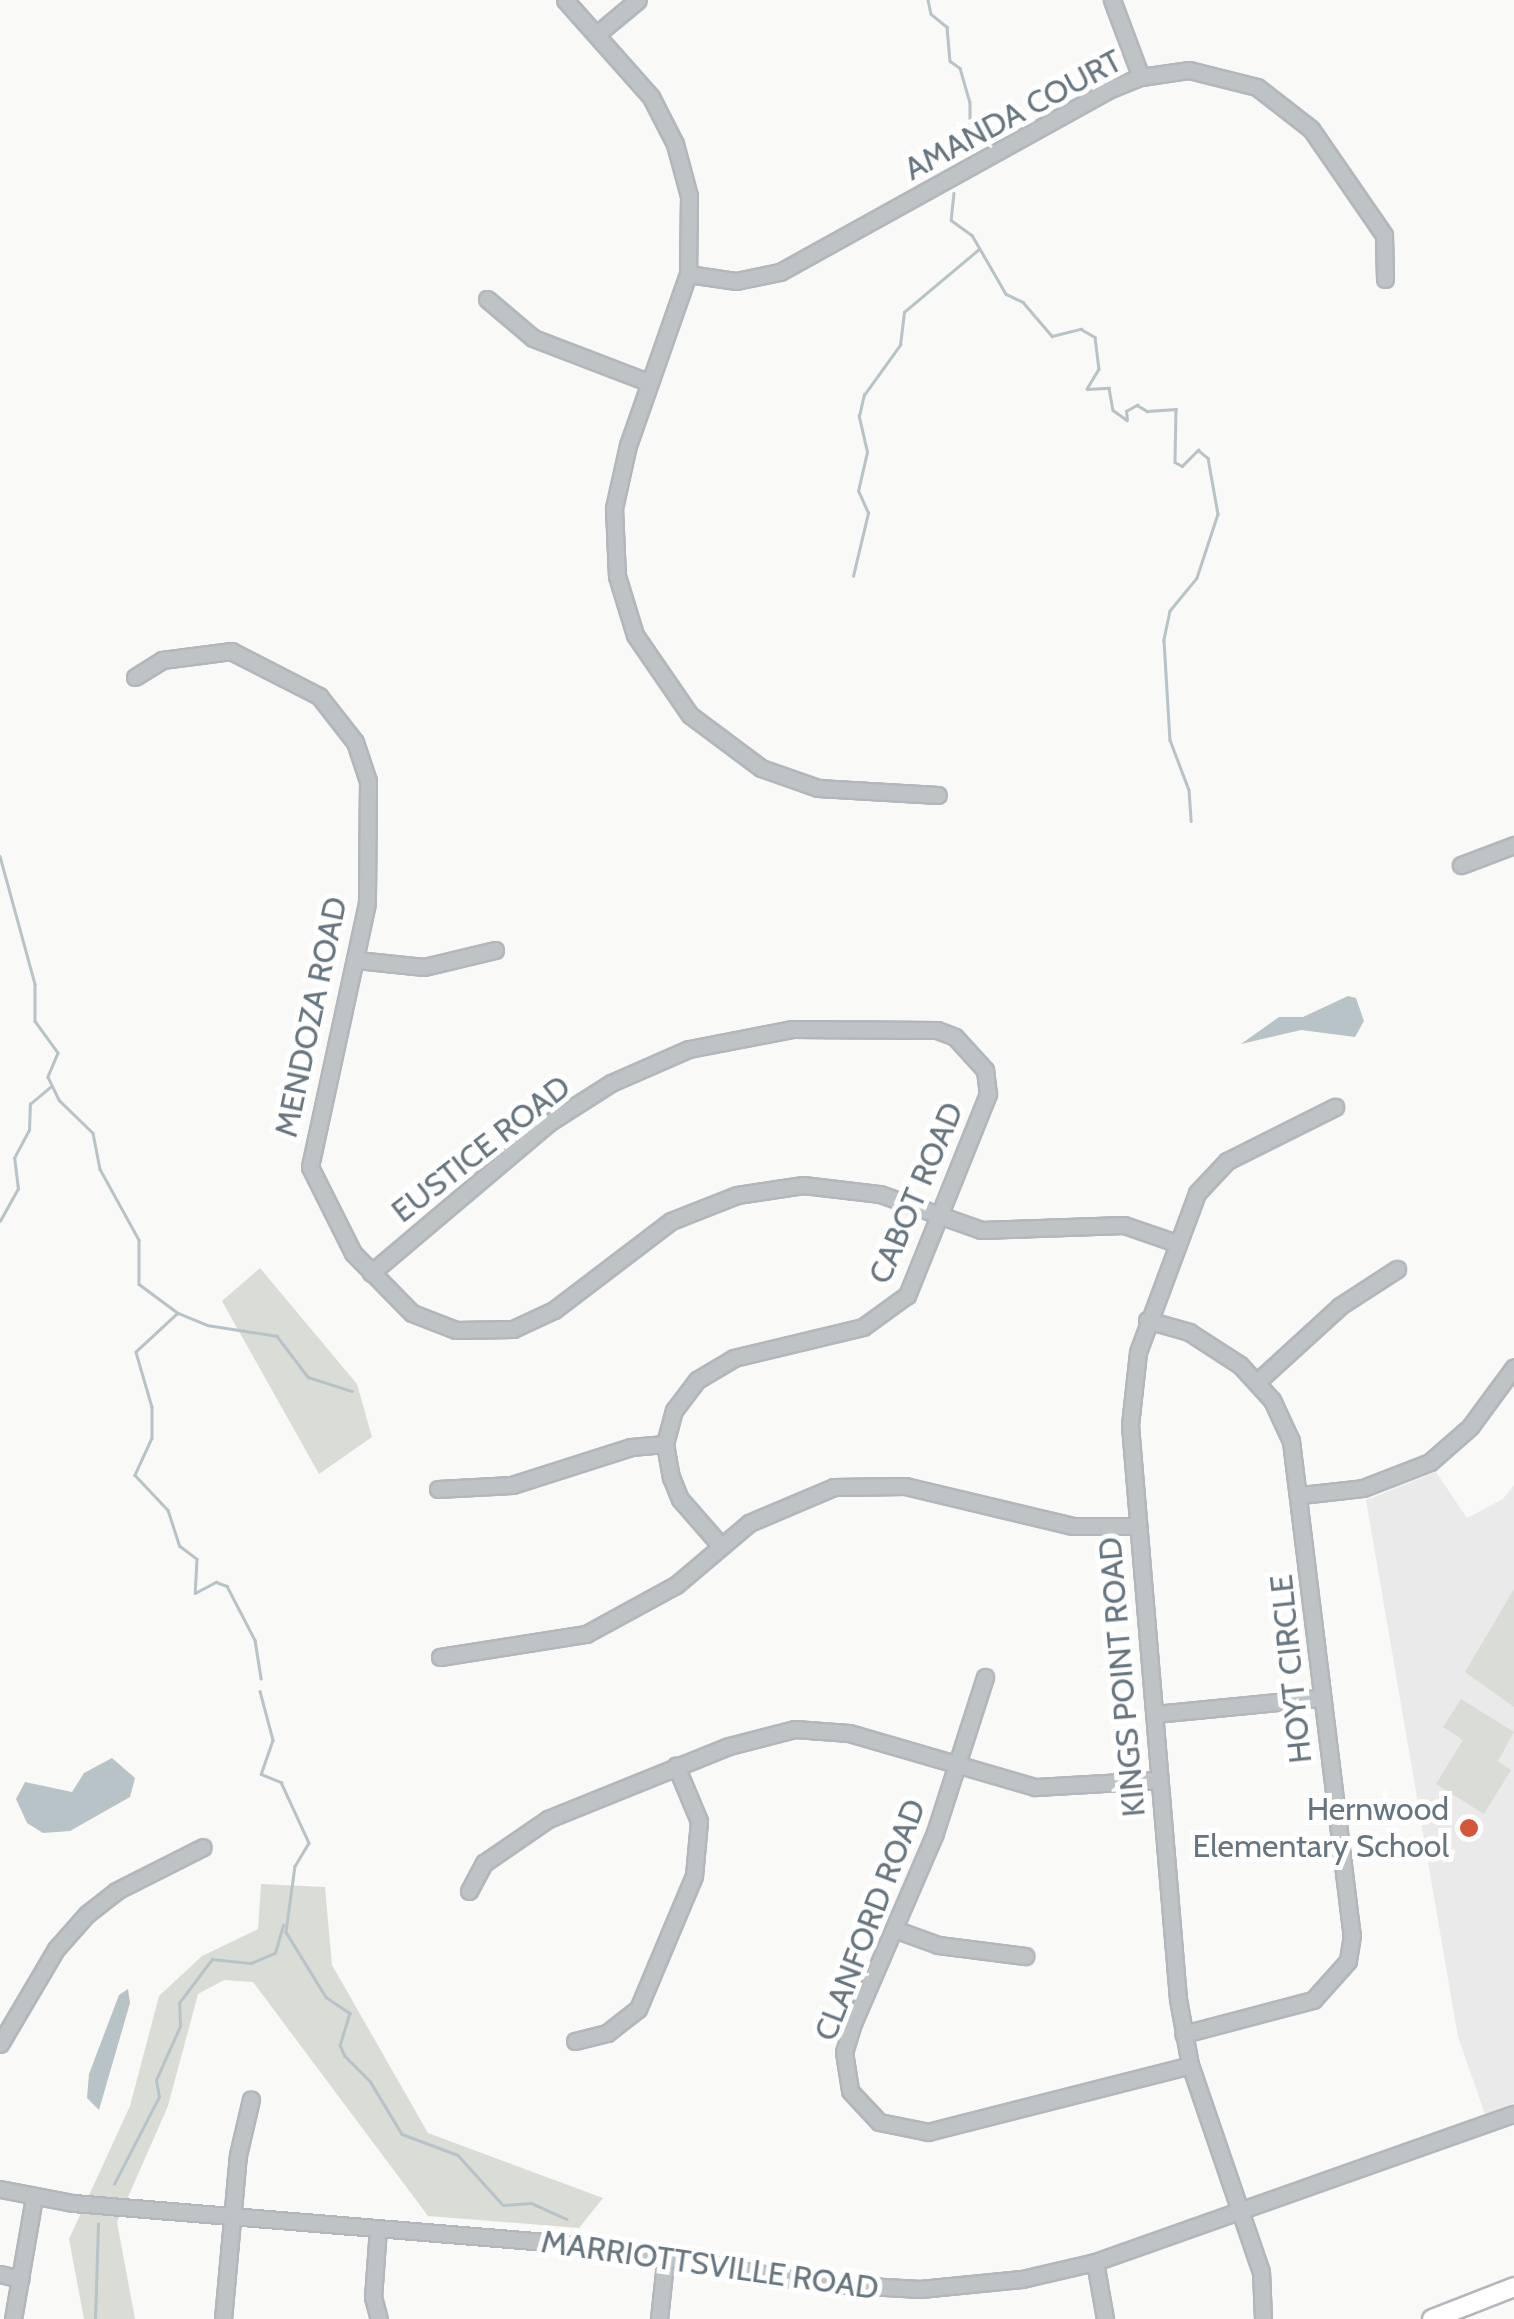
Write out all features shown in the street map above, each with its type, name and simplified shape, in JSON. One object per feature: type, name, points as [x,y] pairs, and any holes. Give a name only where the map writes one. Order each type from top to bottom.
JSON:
[{"type":"main road","points":[[1444,2317],[1514,2286]]},
{"type":"street","points":[[565,0],[651,98],[676,144],[689,196],[688,274],[618,476],[614,543],[624,606],[652,668],[690,715],[761,768],[818,788],[938,795]]},
{"type":"street","points":[[597,34],[638,0]]},
{"type":"street","points":[[1112,0],[1141,77]]},
{"type":"street","name":"AMANDA COURT","points":[[688,274],[736,281],[780,272],[1141,77],[1213,72],[1257,87],[1294,112],[1378,223],[1387,247],[1386,279]]},
{"type":"street","points":[[487,298],[533,338],[650,383]]},
{"type":"street","name":"MENDOZA ROAD","points":[[135,678],[162,660],[231,651],[301,684],[345,725],[368,781],[366,903],[358,960],[313,1129],[310,1167],[337,1229],[371,1273],[394,1300],[433,1324],[488,1332],[533,1322],[645,1236],[737,1195],[844,1187],[1010,1232],[1124,1225],[1176,1243]]},
{"type":"street","points":[[1461,865],[1514,846]]},
{"type":"street","points":[[358,960],[424,967],[495,950]]},
{"type":"street","name":"EUSTICE ROAD","points":[[371,1273],[550,1122],[611,1083],[689,1050],[747,1035],[863,1029]]},
{"type":"street","name":"CABOT ROAD","points":[[665,1444],[685,1394],[719,1366],[762,1347],[863,1327],[898,1307],[942,1215],[982,1113],[985,1070],[972,1052],[936,1030],[863,1029]]},
{"type":"street","name":"KINGS POINT ROAD","points":[[1262,2319],[1262,2272],[1190,2065],[1183,2034],[1130,1426],[1147,1320],[1197,1192],[1214,1171],[1335,1107]]},
{"type":"street","points":[[1258,1380],[1340,1306],[1397,1268]]},
{"type":"street","name":"HOYT CIRCLE","points":[[1147,1320],[1208,1341],[1258,1380],[1286,1426],[1301,1495],[1318,1698],[1352,1935],[1348,1961],[1325,1991],[1290,2010],[1183,2034]]},
{"type":"street","points":[[1301,1495],[1362,1488],[1430,1462],[1470,1427],[1514,1367]]},
{"type":"street","points":[[438,1489],[512,1485],[631,1447],[665,1444],[680,1499],[721,1546]]},
{"type":"street","points":[[440,1657],[586,1634],[640,1608],[748,1523],[804,1496],[868,1484],[905,1486],[1073,1526],[1136,1526]]},
{"type":"street","name":"CLANFORD ROAD","points":[[985,1677],[956,1766],[844,2052],[850,2091],[880,2122],[928,2132],[1190,2065]]},
{"type":"street","points":[[1155,1714],[1318,1698]]},
{"type":"street","points":[[469,1892],[484,1863],[548,1818],[676,1766],[795,1730],[848,1733],[1035,1787],[1158,1780]]},
{"type":"street","points":[[575,2042],[607,2034],[638,2010],[694,1876],[700,1821],[676,1766]]},
{"type":"street","points":[[0,2044],[56,1949],[88,1914],[116,1891],[203,1848]]},
{"type":"street","points":[[894,1929],[956,1949],[1025,1956]]},
{"type":"street","points":[[223,2319],[230,2216],[251,2099]]},
{"type":"street","name":"MARRIOTTSVILLE ROAD","points":[[0,2189],[34,2198],[666,2254],[814,2283],[892,2289],[989,2284],[1095,2262],[1514,2114]]},
{"type":"street","points":[[14,2319],[34,2198]]},
{"type":"street","points":[[378,2228],[373,2297],[379,2319]]},
{"type":"street","points":[[660,2319],[666,2254]]},
{"type":"street","points":[[1095,2262],[1104,2319]]},
{"type":"street","points":[[0,2274],[20,2280]]},
{"type":"shaded area","points":[[1348,996],[1356,998],[1364,1021],[1355,1037],[1301,1030],[1241,1044],[1279,1017],[1303,1017]]},
{"type":"shaded area","points":[[260,1268],[357,1384],[372,1437],[319,1474],[222,1301]]},
{"type":"shaded area","name":"Hernwood Elementary School","points":[[1436,1472],[1467,1518],[1503,1499],[1514,1485],[1514,2103],[1485,2114],[1458,2037],[1366,1500]]},
{"type":"shaded area","points":[[1514,1589],[1514,1707],[1465,1672]]},
{"type":"shaded area","points":[[1461,1699],[1514,1732],[1498,1761],[1511,1770],[1484,1814],[1436,1784],[1463,1740],[1443,1727]]},
{"type":"shaded area","points":[[112,1758],[135,1778],[130,1797],[70,1831],[43,1833],[27,1823],[16,1799],[25,1782],[72,1792],[84,1773]]},
{"type":"shaded area","points":[[261,1884],[325,1887],[332,1965],[428,2133],[603,2198],[579,2228],[428,2216],[253,1982],[224,1980],[198,1994],[168,2106],[117,2222],[135,2319],[84,2319],[69,2239],[130,2106],[159,1996],[202,1956],[258,1929]]},
{"type":"shaded area","points":[[128,1989],[130,2003],[99,2110],[87,2098],[89,2074],[119,1995]]},
{"type":"waterway","points":[[928,0],[931,14],[947,27],[950,61],[960,68],[970,102],[970,145]]},
{"type":"waterway","points":[[954,193],[951,220],[972,235],[1006,294],[1023,302],[1052,336],[1081,329],[1095,337],[1099,369],[1087,389],[1109,388],[1113,410],[1127,420],[1126,411],[1137,405],[1147,411],[1176,409],[1175,462],[1182,466],[1198,450],[1208,458],[1218,514],[1197,578],[1170,611],[1164,640],[1170,740],[1189,790],[1191,821]]},
{"type":"waterway","points":[[853,576],[868,513],[858,491],[867,452],[859,416],[864,395],[900,345],[904,312],[978,250]]},
{"type":"waterway","points":[[0,856],[35,984],[35,1021],[58,1053],[48,1077],[59,1100],[93,1133],[100,1169],[139,1240],[139,1284],[178,1313],[136,1352],[152,1407],[152,1438],[135,1475],[168,1510],[180,1546],[197,1559],[195,1593],[216,1582],[227,1586],[255,1640],[261,1679]]},
{"type":"waterway","points":[[0,1221],[18,1189],[14,1158],[29,1130],[30,1104],[50,1087]]},
{"type":"waterway","points":[[178,1313],[207,1325],[277,1336],[308,1377],[352,1391]]},
{"type":"waterway","points":[[260,1691],[273,1740],[261,1774],[281,1782],[309,1843],[295,1866],[286,1932],[326,1997],[350,2013],[340,2045],[345,2056],[370,2081],[402,2134],[458,2155],[503,2205],[531,2203],[567,2219]]},
{"type":"waterway","points":[[114,2184],[159,2097],[156,2080],[180,2026],[179,2003],[212,1959],[251,1963],[275,1953],[283,1925]]},
{"type":"waterway","points":[[95,2319],[98,2224]]},
{"type":"place","name":"Hernwood Elementary School","points":[[1469,1828]]}]
